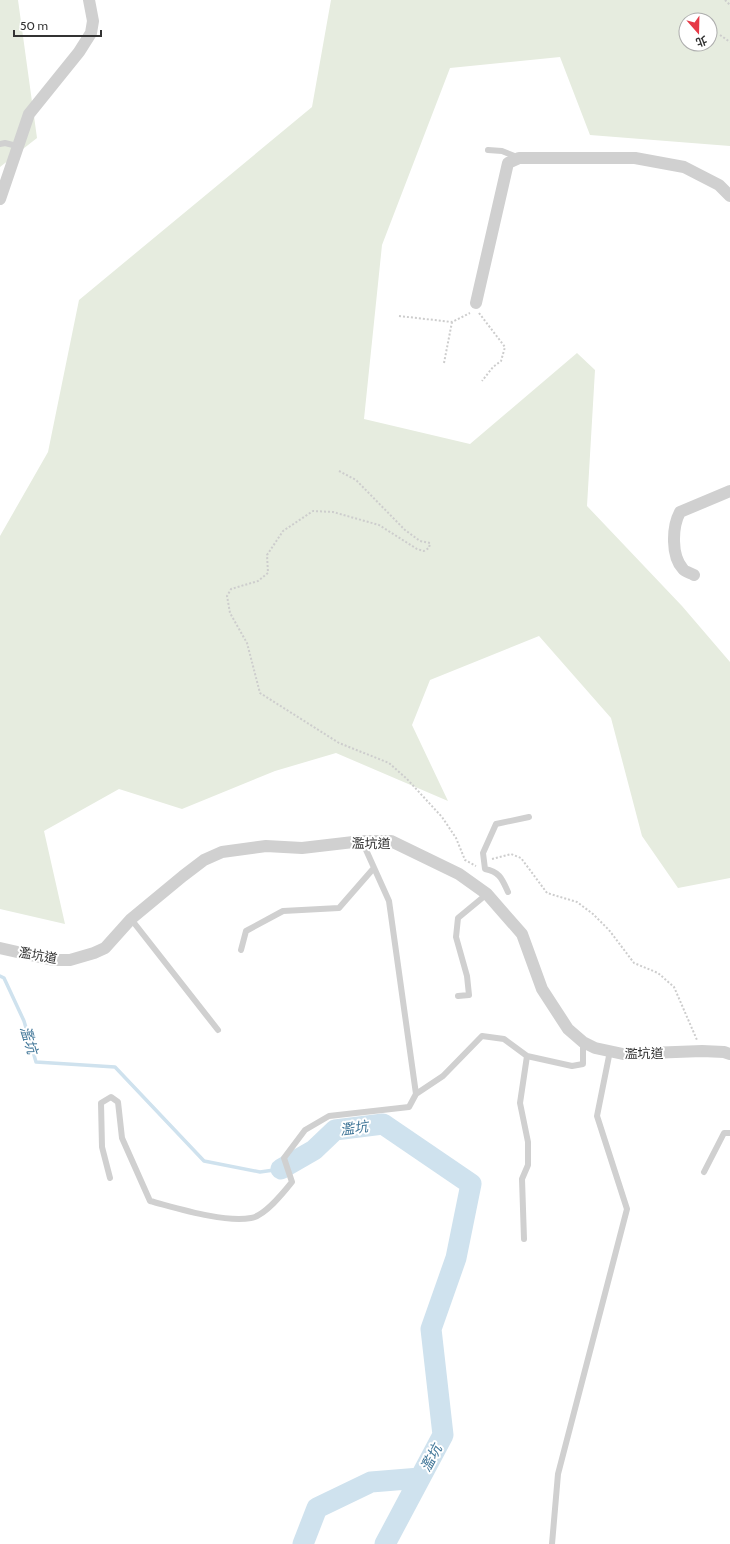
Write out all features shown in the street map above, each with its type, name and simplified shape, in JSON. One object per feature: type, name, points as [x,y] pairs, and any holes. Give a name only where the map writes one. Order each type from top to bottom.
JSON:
[{"type":"street","points":[[0,199],[29,114],[78,52],[91,33],[93,21],[88,0]]},
{"type":"street","points":[[476,303],[508,163],[519,158],[642,160],[684,167],[719,185],[730,196]]},
{"type":"street","points":[[694,575],[684,570],[675,555],[676,520],[680,512],[730,491]]},
{"type":"street","name":"濫坑道","points":[[0,948],[53,960],[70,960],[94,954],[105,948],[131,919],[204,860],[222,852],[266,846],[302,848],[362,841],[391,841],[459,874],[487,894],[522,934],[542,988],[568,1030],[583,1042],[595,1048],[623,1054],[702,1050],[730,1054]]},
{"type":"lane","points":[[0,144],[5,143],[17,146]]},
{"type":"lane","points":[[488,150],[502,151],[519,158]]},
{"type":"lane","points":[[508,892],[501,875],[494,871],[485,869],[483,853],[496,824],[529,817]]},
{"type":"lane","points":[[362,841],[388,901],[416,1094]]},
{"type":"lane","points":[[240,950],[246,931],[283,911],[339,908],[373,869]]},
{"type":"lane","points":[[458,996],[469,995],[467,976],[456,937],[458,918],[487,894]]},
{"type":"lane","points":[[131,919],[218,1030]]},
{"type":"lane","points":[[110,1178],[102,1147],[101,1103],[110,1097],[118,1102],[122,1138],[150,1201],[217,1217],[252,1218],[277,1201],[292,1182],[284,1158],[305,1130],[329,1116],[409,1107],[416,1094],[443,1076],[482,1036],[504,1039],[527,1056],[572,1066],[583,1064],[583,1042]]},
{"type":"lane","points":[[552,1544],[558,1474],[627,1209],[597,1116],[610,1051]]},
{"type":"lane","points":[[524,1239],[522,1179],[528,1165],[528,1142],[520,1103],[527,1056]]},
{"type":"lane","points":[[704,1172],[724,1133],[730,1133]]},
{"type":"path","points":[[725,0],[730,5]]},
{"type":"path","points":[[720,35],[730,42]]},
{"type":"path","points":[[399,316],[452,322],[476,310],[505,347],[501,361],[493,367],[482,381]]},
{"type":"path","points":[[444,363],[452,322]]},
{"type":"path","points":[[339,471],[356,480],[405,530],[420,541],[430,543],[429,548],[424,551],[417,549],[379,525],[333,512],[313,511],[283,531],[267,555],[268,573],[258,581],[231,589],[226,596],[230,613],[247,644],[260,693],[340,743],[389,763],[442,818],[456,838],[465,860],[485,869],[491,859],[503,855],[511,854],[521,858],[546,893],[577,902],[593,914],[609,930],[634,964],[658,973],[674,987],[702,1050]]},
{"type":"shaded area","points":[[0,0],[18,0],[37,138],[0,167]]},
{"type":"shaded area","points":[[331,0],[730,0],[730,146],[590,135],[560,57],[450,68],[382,245],[364,419],[470,444],[577,353],[595,370],[587,506],[682,606],[730,662],[730,878],[678,888],[642,836],[611,718],[539,636],[430,680],[412,725],[448,801],[336,753],[275,771],[182,809],[119,789],[44,831],[65,924],[0,909],[0,536],[48,452],[79,300],[312,107]]},
{"type":"waterway","name":"濫坑","points":[[0,976],[4,978],[24,1021],[36,1062],[115,1067],[204,1161],[260,1172],[281,1169]]},
{"type":"waterway","name":"濫坑","points":[[281,1169],[314,1150],[335,1130],[383,1124],[471,1184],[456,1258],[431,1329],[443,1435],[385,1544]]},
{"type":"waterway","points":[[303,1544],[317,1508],[371,1482],[420,1478]]}]
